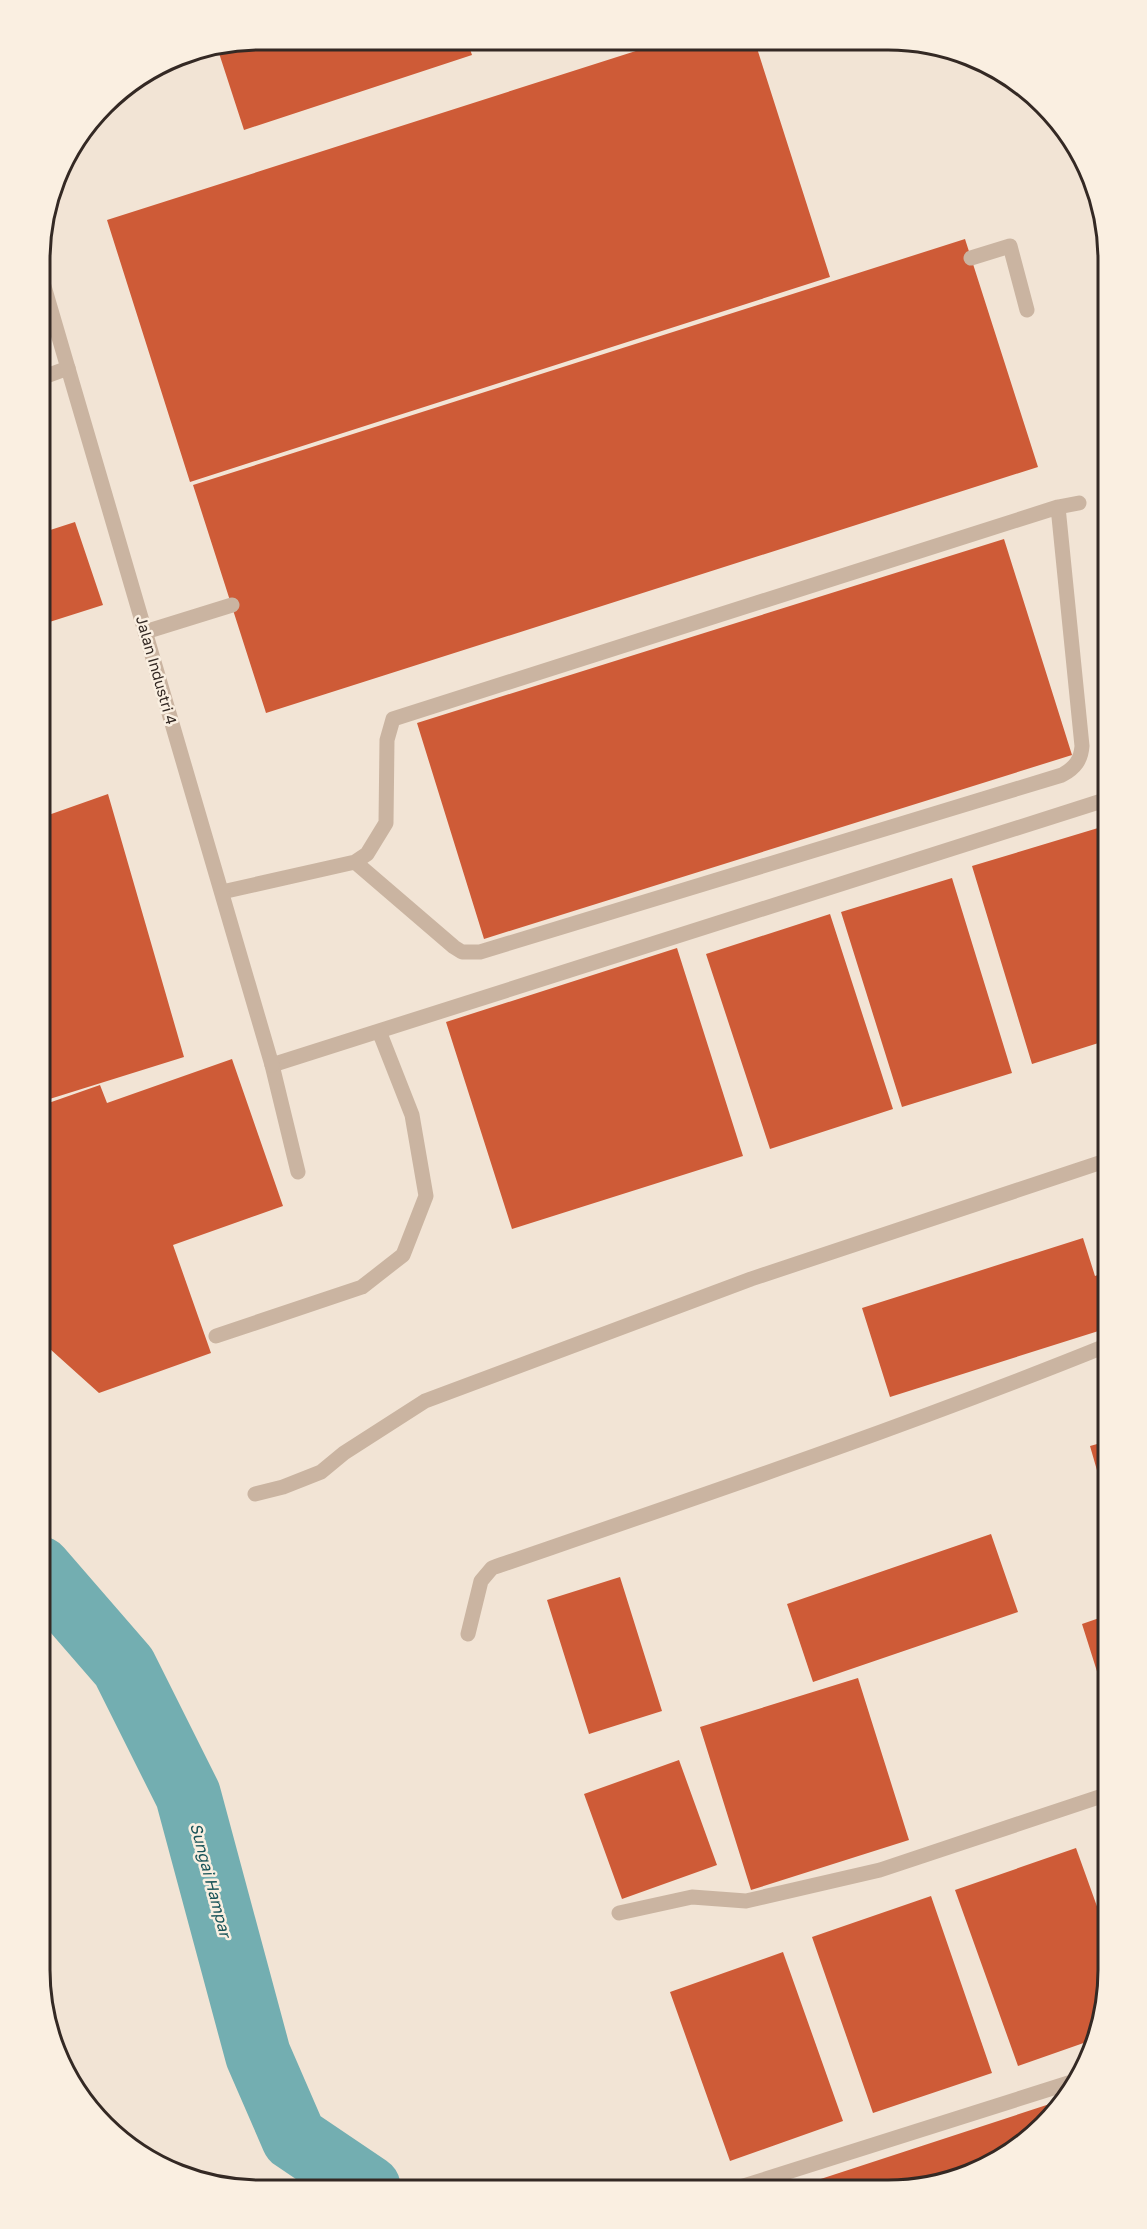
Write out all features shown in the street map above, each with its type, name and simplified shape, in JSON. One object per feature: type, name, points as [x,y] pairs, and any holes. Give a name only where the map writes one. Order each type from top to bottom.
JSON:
[{"type":"street","points":[[971,258],[1010,246],[1027,310]]},
{"type":"street","name":"Jalan Industri 4","points":[[50,307],[272,1065],[298,1172]]},
{"type":"street","points":[[50,375],[68,368]]},
{"type":"street","points":[[222,892],[355,862],[367,854],[386,823],[387,740],[393,719],[1078,502]]},
{"type":"street","points":[[355,862],[454,947],[462,952],[480,952],[1062,775],[1077,764],[1082,746],[1058,507]]},
{"type":"street","points":[[145,633],[232,605]]},
{"type":"street","points":[[272,1065],[1098,802]]},
{"type":"street","points":[[216,1336],[362,1287],[403,1255],[426,1196],[412,1115],[379,1031]]},
{"type":"street","points":[[255,1494],[283,1487],[321,1472],[344,1454],[425,1401],[751,1279],[1097,1164]]},
{"type":"street","points":[[468,1634],[481,1581],[492,1568],[759,1476],[1097,1350]]},
{"type":"street","points":[[619,1913],[692,1897],[746,1901],[879,1870],[1097,1798]]},
{"type":"street","points":[[763,2180],[1062,2085]]},
{"type":"building","points":[[259,50],[470,50],[472,55],[244,130],[219,54]]},
{"type":"building","points":[[639,50],[758,50],[830,277],[190,482],[107,220]]},
{"type":"building","points":[[965,239],[1038,467],[266,713],[193,485]]},
{"type":"building","points":[[75,522],[103,605],[50,622],[50,530]]},
{"type":"building","points":[[1004,539],[1072,755],[484,939],[417,723]]},
{"type":"building","points":[[108,794],[184,1057],[50,1099],[50,814]]},
{"type":"building","points":[[1098,828],[1098,1043],[1032,1064],[972,866]]},
{"type":"building","points":[[952,878],[1012,1073],[902,1107],[841,912]]},
{"type":"building","points":[[830,914],[893,1109],[770,1149],[706,954]]},
{"type":"building","points":[[677,948],[743,1156],[512,1229],[446,1022]]},
{"type":"building","points":[[232,1059],[283,1206],[173,1245],[211,1353],[99,1393],[50,1349],[50,1102],[100,1085],[107,1103]]},
{"type":"building","points":[[1083,1238],[1095,1276],[1097,1275],[1097,1331],[890,1397],[862,1308]]},
{"type":"building","points":[[1097,1444],[1097,1471],[1090,1446]]},
{"type":"building","points":[[991,1534],[1018,1612],[813,1682],[787,1604]]},
{"type":"building","points":[[620,1577],[662,1711],[589,1734],[547,1600]]},
{"type":"building","points":[[1097,1619],[1097,1672],[1082,1624]]},
{"type":"building","points":[[858,1678],[909,1840],[751,1890],[700,1727]]},
{"type":"building","points":[[679,1760],[717,1865],[622,1899],[584,1794]]},
{"type":"building","points":[[1076,1848],[1097,1907],[1097,1984],[1093,2011],[1084,2043],[1018,2066],[955,1890]]},
{"type":"building","points":[[931,1896],[992,2073],[873,2113],[812,1937]]},
{"type":"building","points":[[783,1952],[843,2121],[730,2161],[670,1992]]},
{"type":"building","points":[[1047,2105],[1036,2118],[1004,2144],[981,2158],[955,2168],[915,2178],[818,2180]]},
{"type":"waterway","name":"Sungai Hampar","points":[[50,1582],[124,1667],[188,1795],[258,2055],[294,2138],[356,2180]]}]
